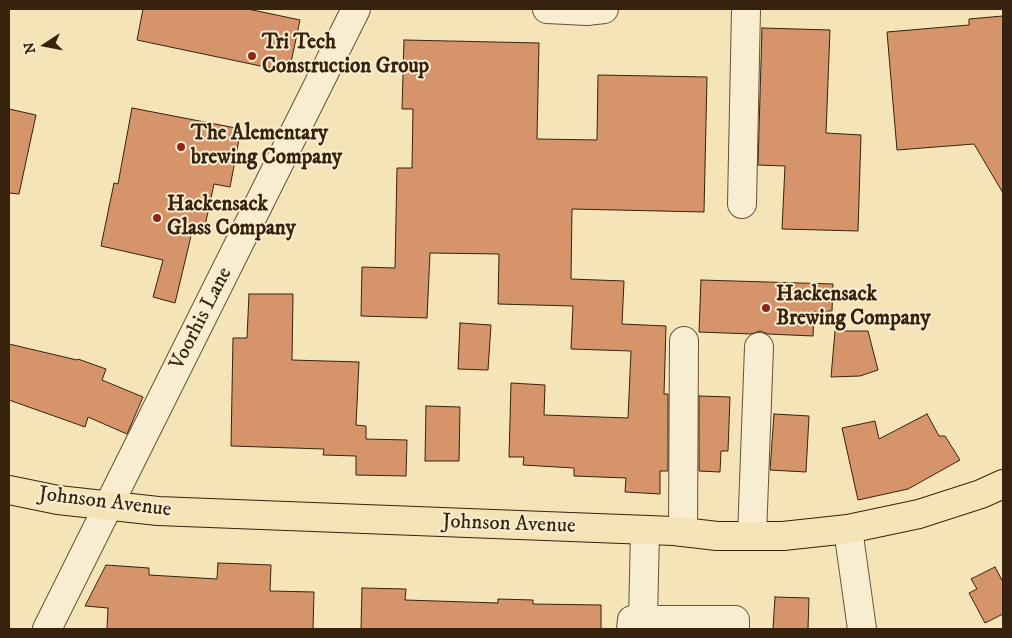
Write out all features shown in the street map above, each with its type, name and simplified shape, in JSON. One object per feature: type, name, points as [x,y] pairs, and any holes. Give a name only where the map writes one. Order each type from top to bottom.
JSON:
[{"type":"main road","name":"Johnson Avenue","points":[[9,490],[58,500],[158,511],[645,530],[717,536],[783,536],[848,530],[919,514],[981,494],[1003,484]]},
{"type":"street","name":"Voorhis Lane","points":[[47,629],[356,9]]},
{"type":"street","points":[[547,9],[587,11],[604,9]]},
{"type":"street","points":[[742,204],[746,9]]},
{"type":"street","points":[[682,532],[684,341]]},
{"type":"street","points":[[752,536],[759,347]]},
{"type":"street","points":[[645,530],[637,625],[735,620],[735,629]]},
{"type":"street","points":[[848,530],[862,629]]},
{"type":"building","name":"Tri Tech Construction Group","points":[[143,9],[248,9],[300,20],[289,72],[137,40]]},
{"type":"building","points":[[1003,16],[1003,193],[974,144],[897,150],[887,32],[969,25],[969,19]]},
{"type":"building","points":[[762,28],[830,30],[826,133],[861,135],[858,231],[782,229],[785,166],[758,165]]},
{"type":"building","points":[[404,40],[539,43],[537,139],[597,140],[598,75],[707,77],[704,212],[572,209],[571,279],[624,281],[622,324],[666,326],[664,394],[668,394],[668,471],[660,471],[660,494],[625,492],[626,478],[574,476],[574,468],[523,465],[524,457],[509,457],[511,383],[545,385],[544,415],[628,418],[631,351],[571,349],[573,306],[498,304],[499,254],[430,253],[427,318],[361,316],[362,267],[395,268],[397,168],[412,168],[413,109],[402,109]]},
{"type":"building","points":[[132,108],[241,129],[230,187],[214,184],[203,235],[192,232],[175,303],[153,297],[163,260],[101,246],[114,183],[118,184]]},
{"type":"building","points":[[9,109],[36,115],[19,194],[9,193]]},
{"type":"building","name":"Hackensack Brewing Company","points":[[701,280],[833,284],[832,311],[814,312],[813,336],[768,334],[760,331],[751,334],[699,332]]},
{"type":"building","points":[[249,294],[293,294],[292,360],[359,362],[356,425],[366,426],[366,439],[407,440],[406,476],[356,475],[356,456],[323,455],[324,449],[231,446],[233,338],[247,338]]},
{"type":"building","points":[[460,323],[491,325],[488,370],[458,369]]},
{"type":"building","points":[[835,331],[868,331],[878,370],[860,376],[831,377]]},
{"type":"building","points":[[9,344],[78,359],[106,369],[102,380],[143,397],[127,434],[88,417],[85,427],[9,400]]},
{"type":"building","points":[[699,396],[730,397],[728,451],[721,451],[720,472],[699,471]]},
{"type":"building","points":[[426,406],[460,407],[459,461],[425,461]]},
{"type":"building","points":[[774,414],[809,416],[806,472],[770,470]]},
{"type":"building","points":[[927,414],[939,436],[945,436],[960,460],[908,489],[858,500],[842,428],[875,421],[879,439]]},
{"type":"building","points":[[218,563],[271,565],[270,591],[314,592],[313,629],[107,629],[108,608],[85,606],[106,565],[149,568],[149,575],[217,579]]},
{"type":"building","points":[[995,567],[1003,582],[1003,614],[985,623],[969,593],[977,589],[971,579]]},
{"type":"building","points":[[362,588],[406,589],[405,600],[498,603],[498,599],[533,600],[533,604],[601,605],[601,629],[361,629]]},
{"type":"building","points":[[775,597],[809,598],[808,629],[773,629]]},
{"type":"place","name":"Tri Tech Construction Group","points":[[252,56]]},
{"type":"place","name":"The Alementary brewing Company","points":[[181,147]]},
{"type":"place","name":"Hackensack Glass Company","points":[[157,218]]},
{"type":"place","name":"Hackensack Brewing Company","points":[[766,308]]}]
